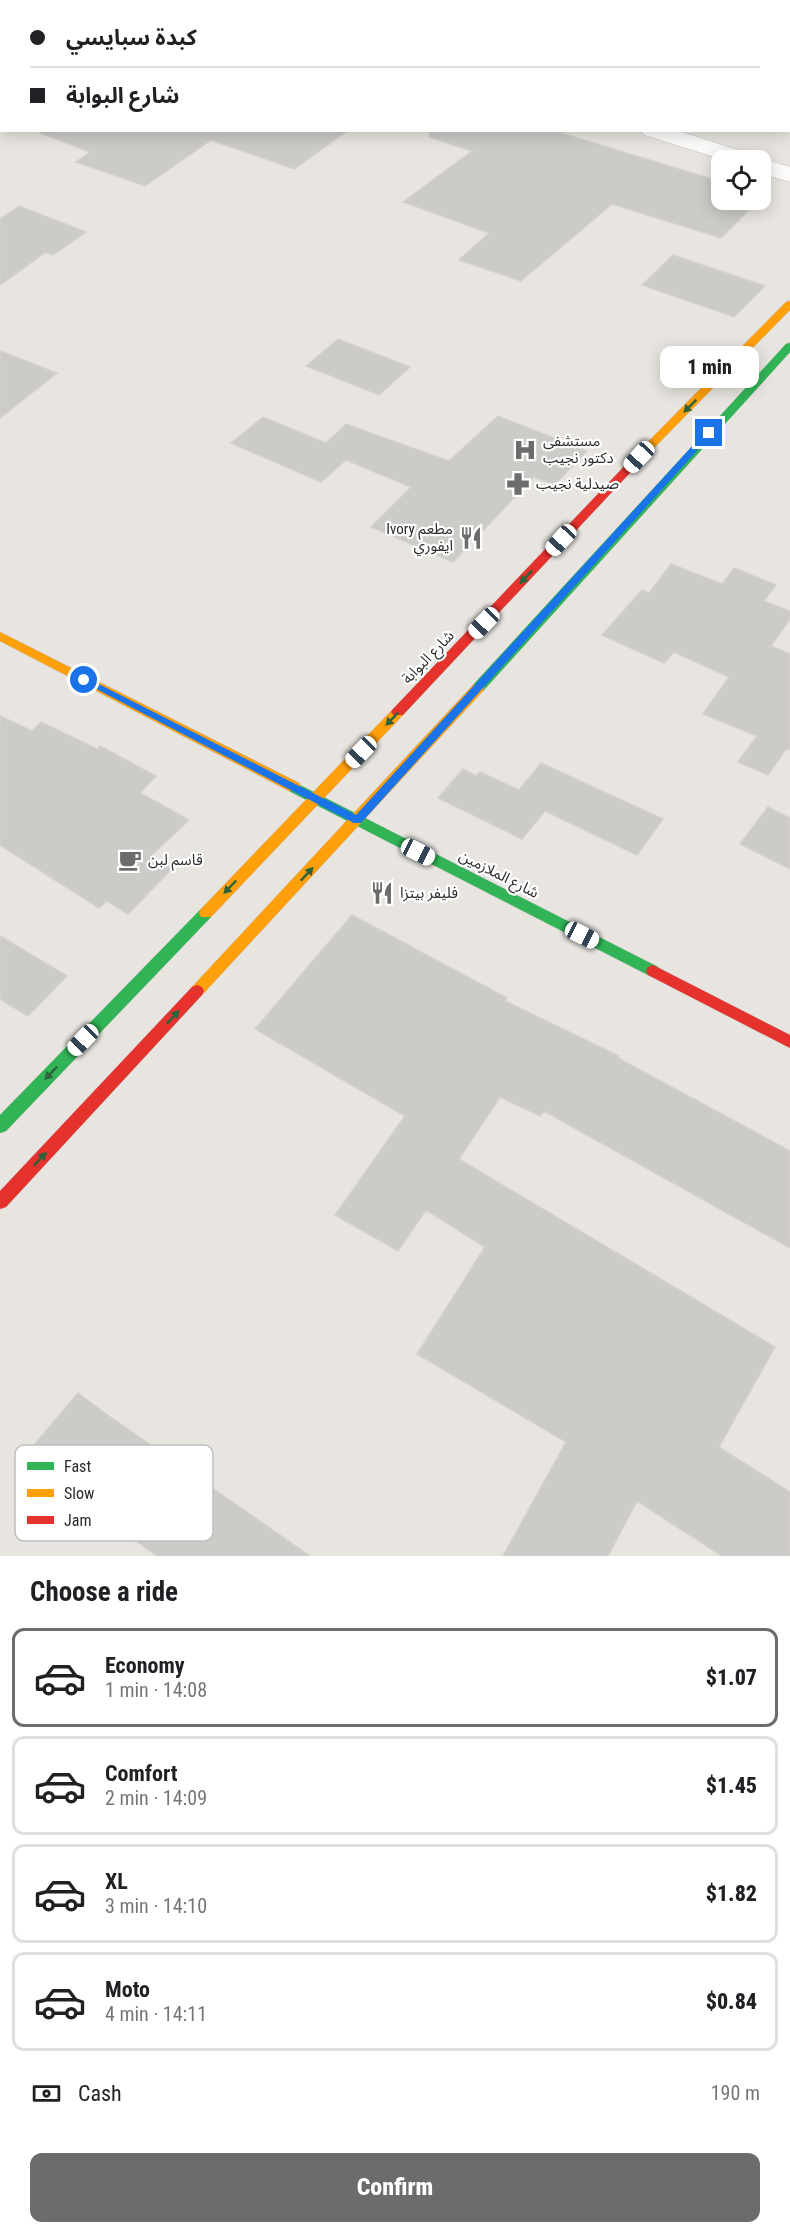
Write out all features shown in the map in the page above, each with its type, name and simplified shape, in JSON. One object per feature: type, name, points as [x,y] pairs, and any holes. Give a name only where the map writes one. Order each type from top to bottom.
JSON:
[{"type":"main road","name":"شارع البوابة","points":[[0,1126],[315,800],[639,457],[790,304]]},
{"type":"main road","points":[[0,1202],[357,820],[790,346]]},
{"type":"main road","name":"شارع الملازمين","points":[[0,636],[315,800],[790,1042]]},
{"type":"street","points":[[658,132],[714,150]]},
{"type":"street","points":[[771,169],[790,175]]},
{"type":"building","points":[[346,132],[294,169],[211,140],[145,186],[76,162],[90,152],[40,133]]},
{"type":"building","points":[[430,132],[558,132],[711,179],[711,210],[749,210],[721,238],[612,204],[521,281],[459,260],[489,233],[403,202],[472,151],[429,137]]},
{"type":"building","points":[[19,206],[86,232],[53,255],[46,252],[0,285],[0,219]]},
{"type":"building","points":[[673,255],[765,286],[734,317],[642,285]]},
{"type":"building","points":[[338,339],[410,367],[379,395],[306,366]]},
{"type":"building","points":[[0,351],[57,373],[0,418]]},
{"type":"building","points":[[498,416],[587,451],[554,485],[534,477],[453,562],[371,527],[411,487],[346,460],[321,482],[231,443],[263,417],[326,443],[346,424],[449,461]]},
{"type":"building","points":[[671,564],[722,584],[734,568],[776,585],[764,601],[790,611],[790,619],[771,646],[790,654],[790,750],[787,748],[768,775],[738,762],[757,736],[703,714],[729,677],[674,652],[664,663],[602,635],[642,590],[649,593]]},
{"type":"building","points":[[0,716],[32,731],[41,722],[97,749],[100,746],[156,776],[140,793],[189,820],[151,856],[173,868],[128,914],[107,901],[99,908],[0,845]]},
{"type":"building","points":[[541,763],[663,819],[637,855],[545,811],[522,839],[438,798],[463,769],[476,776],[480,772],[519,790]]},
{"type":"building","points":[[768,807],[790,818],[790,869],[740,844]]},
{"type":"building","points":[[352,915],[507,998],[505,1001],[619,1056],[618,1058],[790,1151],[790,1248],[544,1111],[540,1116],[500,1097],[459,1159],[775,1347],[719,1447],[790,1492],[790,1556],[722,1556],[637,1501],[608,1556],[503,1556],[566,1442],[417,1354],[485,1247],[426,1210],[398,1251],[335,1215],[405,1116],[255,1029]]},
{"type":"building","points":[[0,936],[67,976],[28,1016],[0,999]]},
{"type":"building","points":[[78,1393],[151,1445],[34,1445]]},
{"type":"building","points":[[213,1488],[310,1556],[157,1556],[136,1541],[213,1541]]},
{"type":"traffic: fast","points":[[478,688],[790,346]]},
{"type":"traffic: fast","points":[[294,787],[653,971]]},
{"type":"traffic: fast","points":[[0,1126],[206,913]]},
{"type":"traffic: slow","points":[[639,457],[790,304]]},
{"type":"traffic: slow","points":[[0,636],[294,787]]},
{"type":"traffic: slow","points":[[197,991],[478,688]]},
{"type":"traffic: slow","points":[[206,913],[398,712]]},
{"type":"traffic: jam","points":[[398,712],[639,457]]},
{"type":"traffic: jam","points":[[653,971],[790,1042]]},
{"type":"traffic: jam","points":[[0,1202],[197,991]]},
{"type":"place","name":"مستشفى دكتور نجيب","points":[[525,450]]},
{"type":"place","name":"صيدلية نجيب","points":[[518,484]]},
{"type":"place","name":"Ivory مطعم ايفوري","points":[[471,538]]},
{"type":"place","name":"قاسم لبن","points":[[130,860]]},
{"type":"place","name":"فليفر بيتزا","points":[[382,893]]},
{"type":"route","points":[[84,680],[357,820],[709,433]]}]
